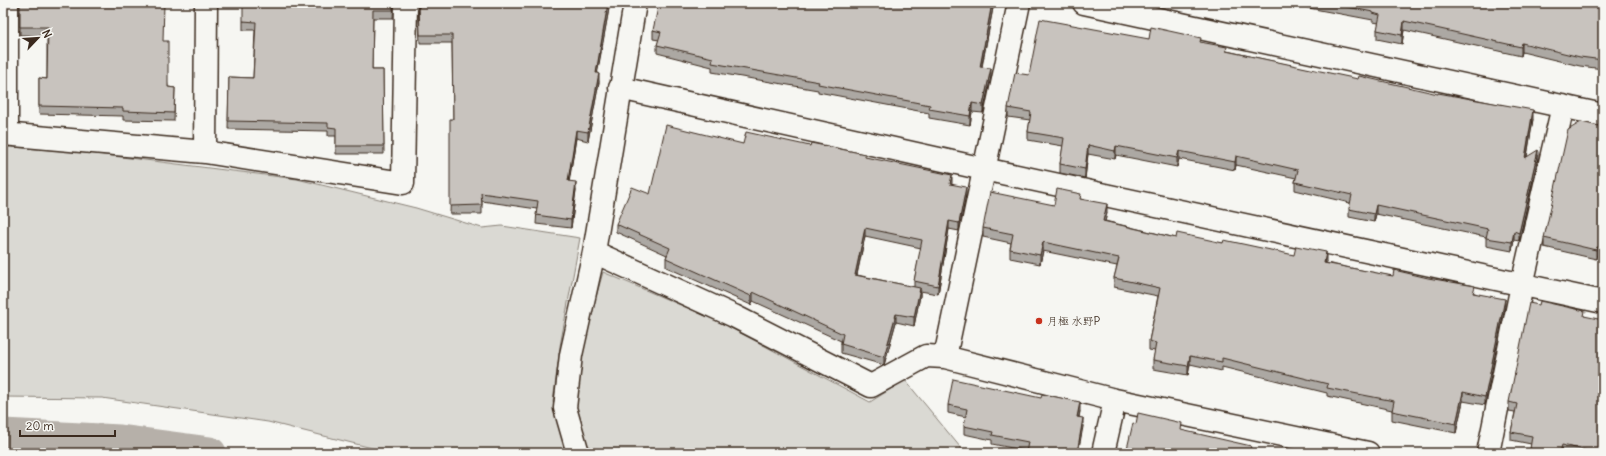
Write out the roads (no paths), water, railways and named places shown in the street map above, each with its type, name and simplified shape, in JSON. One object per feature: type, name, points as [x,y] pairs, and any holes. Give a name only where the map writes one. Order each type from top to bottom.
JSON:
[{"type":"street","points":[[7,3],[5,134],[205,152],[403,183],[406,3]]},
{"type":"street","points":[[205,152],[206,3]]},
{"type":"street","points":[[578,453],[565,408],[571,355],[594,252],[635,3]]},
{"type":"street","points":[[945,357],[1019,3]]},
{"type":"street","points":[[1084,3],[1603,115]]},
{"type":"street","points":[[620,88],[984,169],[1603,302]]},
{"type":"street","points":[[1488,453],[1522,285],[1563,106]]},
{"type":"street","points":[[594,252],[734,316],[871,386],[926,356],[945,357],[1115,400],[1368,453]]},
{"type":"street","points":[[1103,453],[1115,400]]},
{"type":"waterway","points":[[3,435],[120,441],[210,453]]},
{"type":"place","name":"月極 水野P","points":[[1039,321]]}]
